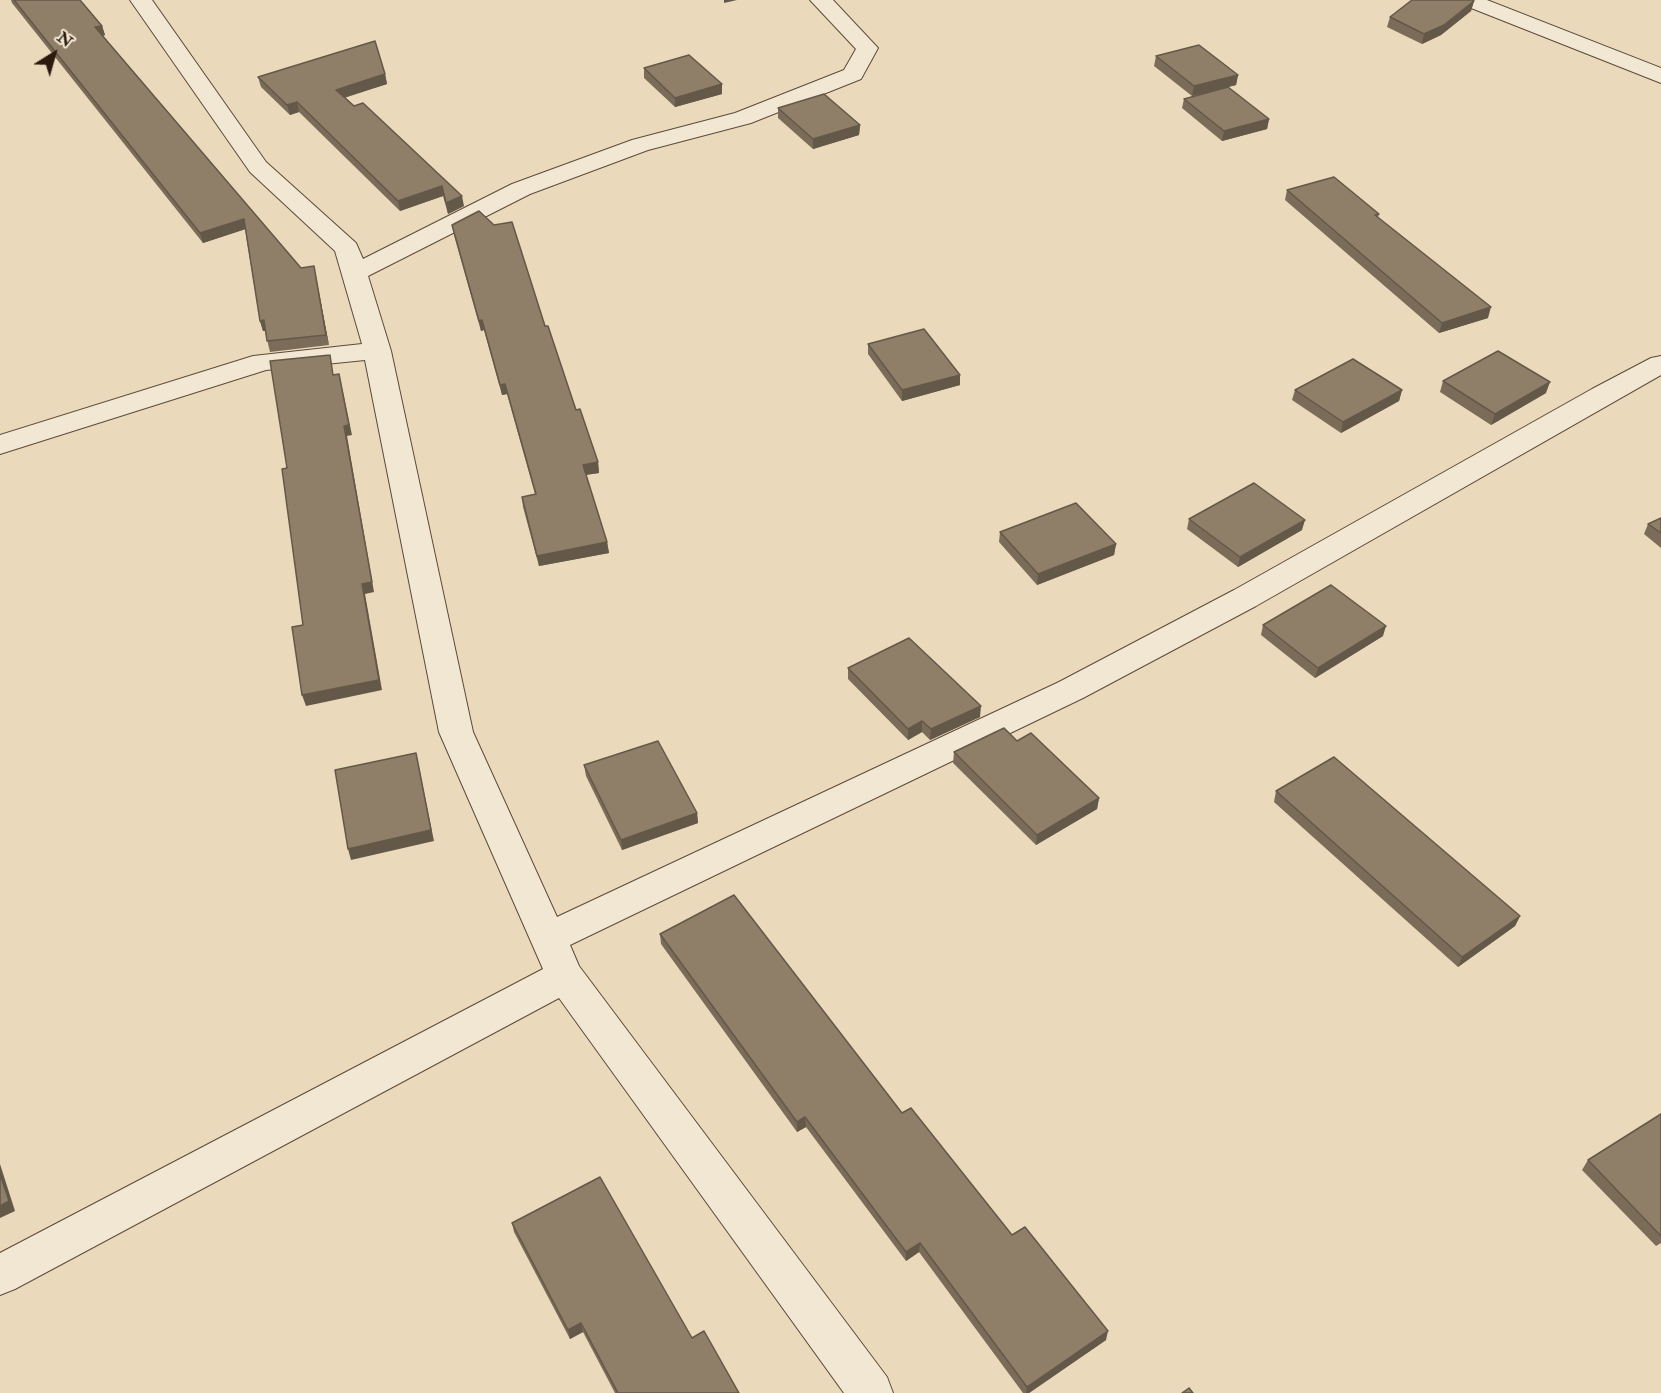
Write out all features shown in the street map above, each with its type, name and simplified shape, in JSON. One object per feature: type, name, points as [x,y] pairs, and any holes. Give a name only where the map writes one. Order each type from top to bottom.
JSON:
[{"type":"street","points":[[141,0],[258,167],[347,248],[377,351],[456,732],[565,976],[871,1393]]},
{"type":"street","points":[[354,273],[521,189],[640,145],[743,118],[853,74],[867,48],[821,0]]},
{"type":"street","points":[[1468,0],[1661,76]]},
{"type":"street","points":[[1513,18],[1534,0]]},
{"type":"street","points":[[0,445],[263,362],[377,351]]},
{"type":"street","points":[[548,938],[1071,690],[1245,598],[1602,395],[1661,364]]},
{"type":"street","points":[[0,1275],[565,976]]},
{"type":"building","points":[[14,0],[80,0],[102,26],[95,27],[301,268],[314,266],[326,335],[267,341],[264,320],[260,321],[244,219],[200,233]]},
{"type":"building","points":[[1412,0],[1474,1],[1444,25],[1424,34],[1390,17]]},
{"type":"building","points":[[375,41],[385,74],[336,90],[354,106],[363,103],[462,196],[446,203],[442,186],[398,201],[297,102],[287,105],[258,77]]},
{"type":"building","points":[[1199,45],[1238,75],[1194,86],[1156,56]]},
{"type":"building","points":[[689,55],[722,84],[675,98],[644,68]]},
{"type":"building","points":[[1228,87],[1269,119],[1224,131],[1184,99]]},
{"type":"building","points":[[824,94],[860,125],[813,139],[778,108]]},
{"type":"building","points":[[1334,177],[1379,214],[1375,215],[1491,307],[1442,323],[1287,190]]},
{"type":"building","points":[[479,211],[494,225],[512,222],[545,326],[548,326],[576,410],[580,409],[598,462],[583,465],[607,542],[537,556],[522,497],[536,494],[505,384],[500,385],[452,225]]},
{"type":"building","points":[[924,329],[960,375],[902,390],[868,344]]},
{"type":"building","points":[[1498,351],[1550,382],[1495,414],[1443,381]]},
{"type":"building","points":[[330,355],[333,375],[339,374],[349,425],[344,426],[372,582],[362,584],[379,680],[302,695],[292,627],[303,625],[282,469],[287,468],[270,361]]},
{"type":"building","points":[[1353,359],[1402,390],[1343,422],[1295,390]]},
{"type":"building","points":[[1254,483],[1305,520],[1240,557],[1189,519]]},
{"type":"building","points":[[1076,503],[1116,544],[1038,574],[1000,532]]},
{"type":"building","points":[[1661,518],[1661,533],[1648,524]]},
{"type":"building","points":[[1331,585],[1386,626],[1318,668],[1263,625]]},
{"type":"building","points":[[909,638],[981,706],[931,729],[922,721],[908,729],[848,668]]},
{"type":"building","points":[[1004,728],[1017,741],[1031,733],[1099,798],[1037,835],[954,752]]},
{"type":"building","points":[[658,741],[697,813],[621,840],[584,765]]},
{"type":"building","points":[[416,753],[431,830],[348,849],[335,770]]},
{"type":"building","points":[[1334,757],[1520,916],[1462,957],[1276,791]]},
{"type":"building","points":[[734,895],[902,1113],[911,1108],[1012,1235],[1025,1227],[1108,1331],[1027,1387],[920,1243],[906,1252],[805,1117],[797,1122],[660,934]]},
{"type":"building","points":[[1661,1114],[1661,1236],[1588,1160]]},
{"type":"building","points":[[0,1174],[9,1201],[0,1206]]},
{"type":"building","points":[[600,1177],[692,1338],[704,1331],[739,1393],[618,1393],[581,1323],[568,1330],[512,1223]]},
{"type":"building","points":[[1189,1388],[1193,1393],[1182,1393]]}]
